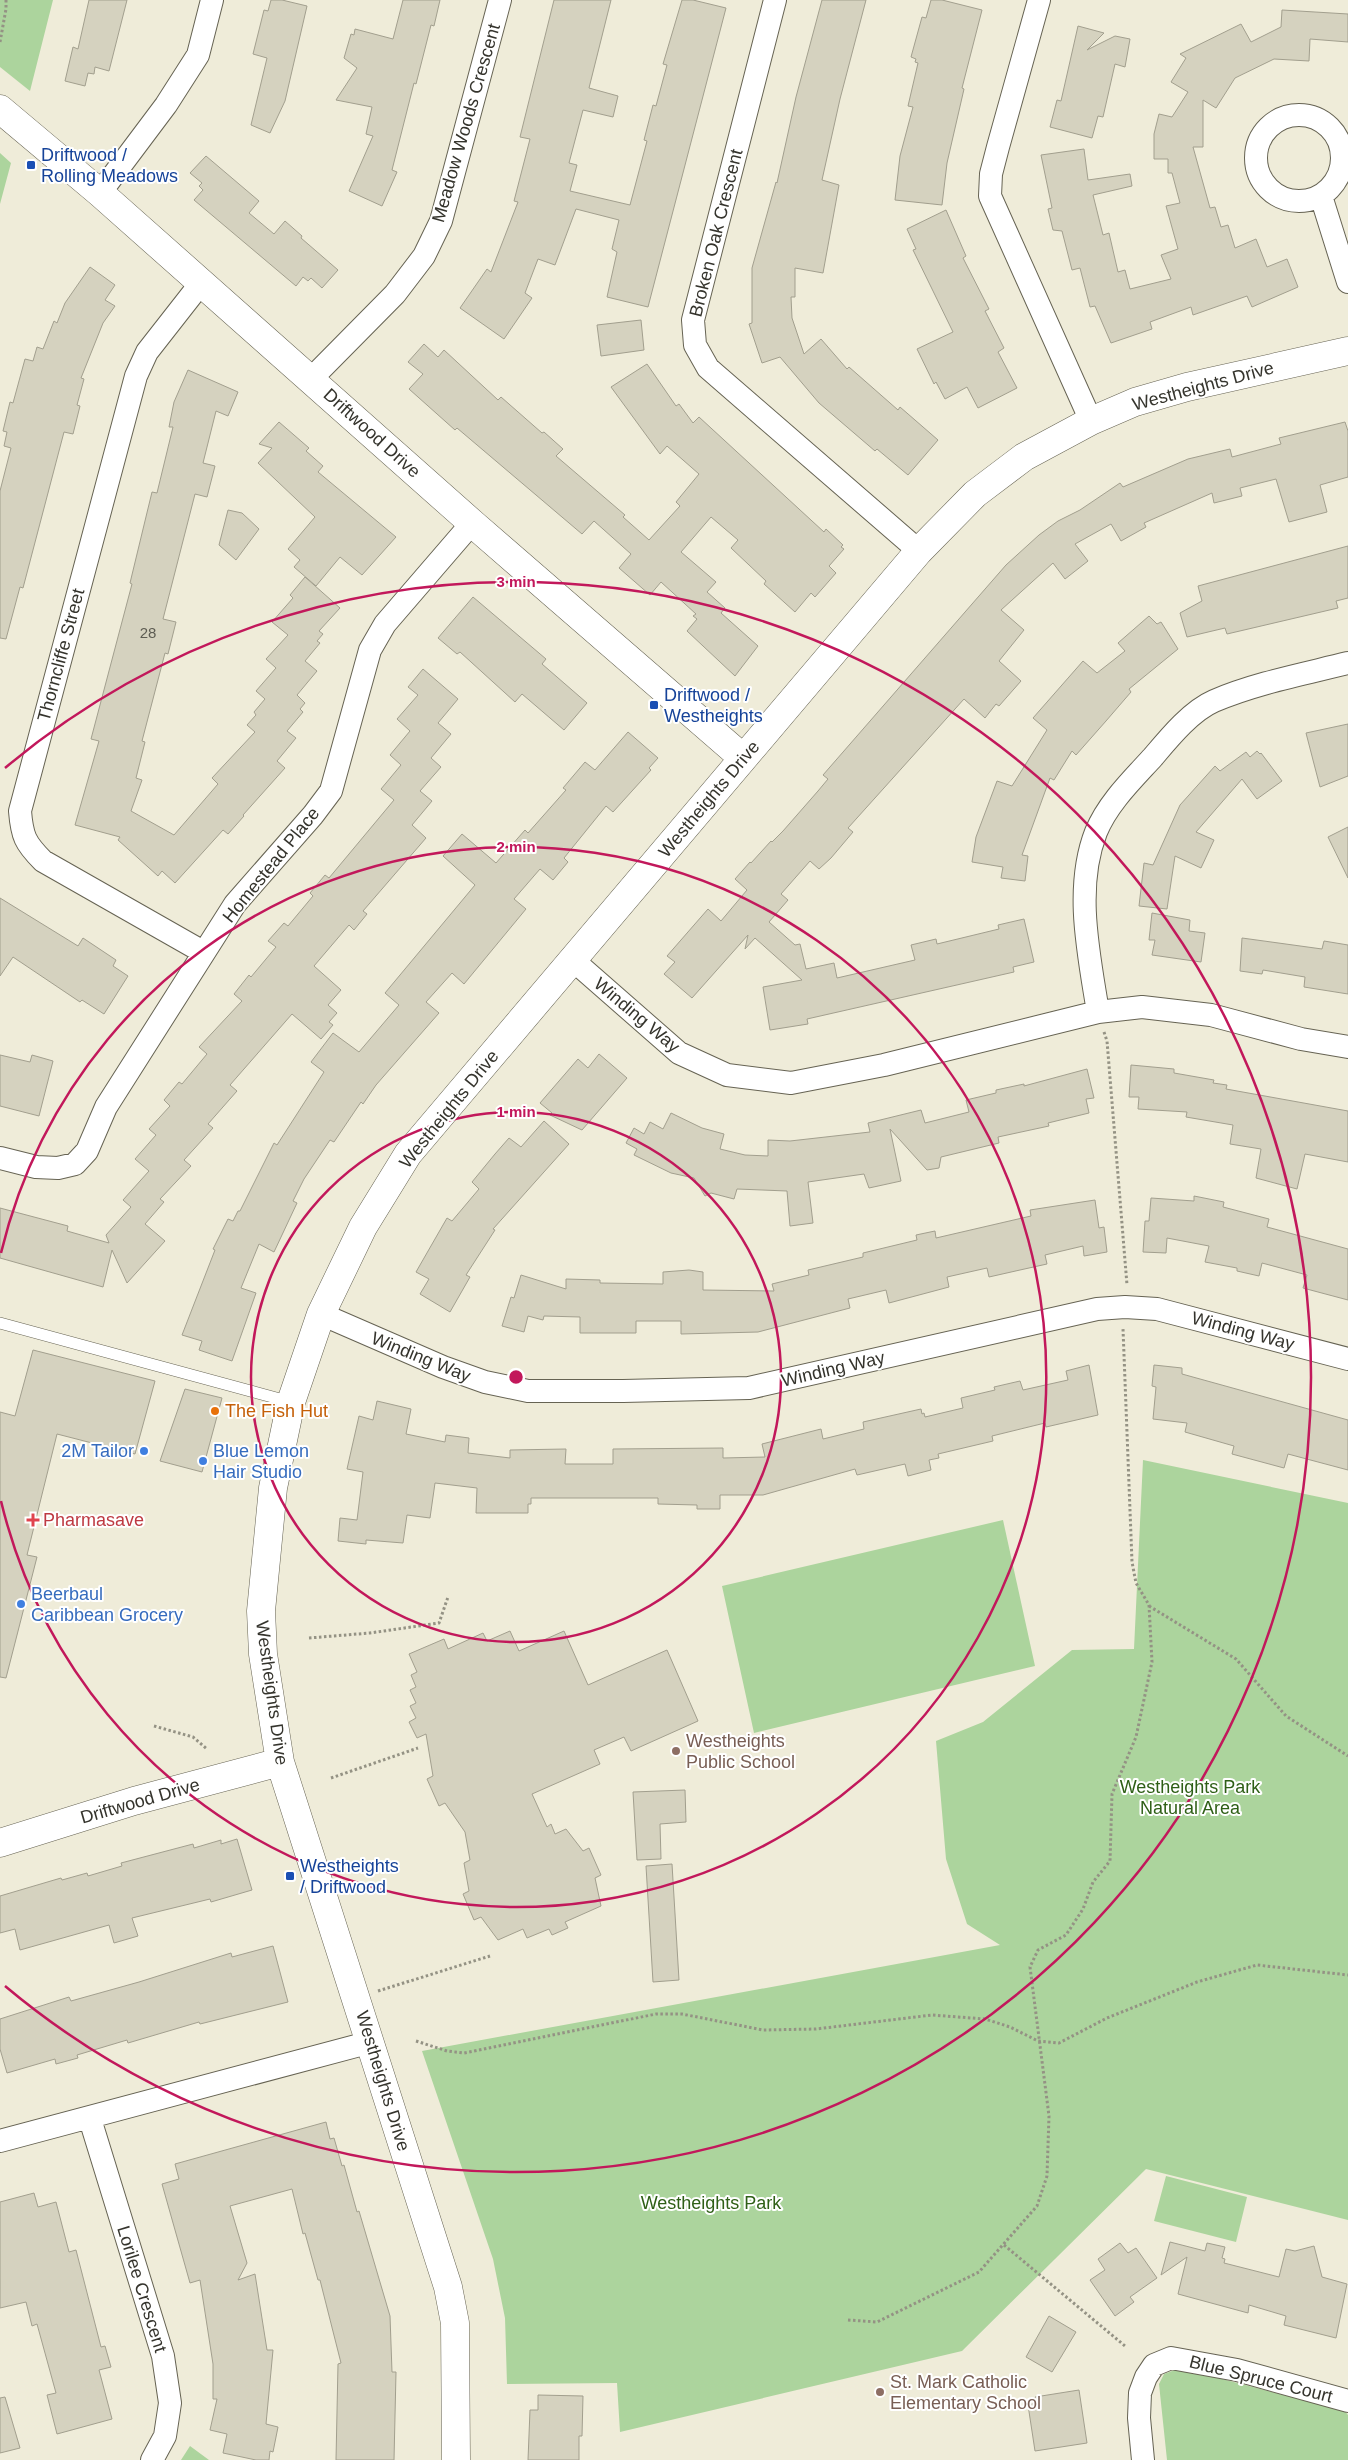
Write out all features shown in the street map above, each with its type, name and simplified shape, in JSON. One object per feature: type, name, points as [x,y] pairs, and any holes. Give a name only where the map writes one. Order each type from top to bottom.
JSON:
[{"type":"street","points":[[100,194],[166,105],[198,55],[212,0]]},
{"type":"street","name":"Meadow Woods Crescent","points":[[311,379],[395,294],[428,247],[441,220],[500,0]]},
{"type":"street","name":"Broken Oak Crescent","points":[[775,0],[693,320],[696,345],[708,368],[919,551]]},
{"type":"street","points":[[1039,0],[991,174],[990,196],[1092,421]]},
{"type":"street","name":"Driftwood Drive","points":[[0,109],[202,283],[472,523],[743,758]]},
{"type":"street","points":[[1321,196],[1348,282]]},
{"type":"street","name":"Thorncliffe Street","points":[[202,283],[147,352],[136,376],[20,811],[21,829],[27,846],[43,860],[203,952]]},
{"type":"street","name":"Westheights Drive","points":[[456,2460],[455,2323],[448,2287],[357,1997],[280,1762],[265,1663],[261,1611],[274,1488],[291,1402],[321,1314],[363,1227],[408,1154],[574,961],[919,551],[974,494],[1024,457],[1092,421],[1135,402],[1187,387],[1348,350]]},
{"type":"street","name":"Homestead Place","points":[[0,1158],[36,1167],[58,1168],[75,1164],[87,1151],[106,1107],[235,904],[313,815],[331,790],[370,650],[386,624],[472,523]]},
{"type":"street","points":[[1098,1012],[1085,915],[1086,872],[1096,832],[1118,796],[1180,726],[1212,702],[1244,690],[1348,662]]},
{"type":"street","name":"Winding Way","points":[[574,961],[679,1053],[727,1075],[791,1083],[884,1065],[1098,1012],[1142,1008],[1211,1015],[1301,1039],[1348,1047]]},
{"type":"street","name":"Winding Way","points":[[321,1314],[442,1367],[484,1382],[528,1390],[624,1391],[749,1388],[1097,1309],[1124,1307],[1157,1309],[1348,1359]]},
{"type":"street","name":"Driftwood Drive","points":[[0,1843],[134,1801],[280,1762]]},
{"type":"street","points":[[0,2141],[90,2119],[371,2042]]},
{"type":"street","name":"Lorilee Crescent","points":[[90,2119],[163,2356],[170,2403],[165,2436],[152,2460]]},
{"type":"street","name":"Blue Spruce Court","points":[[1143,2460],[1139,2418],[1140,2393],[1146,2377],[1154,2365],[1170,2358],[1237,2370],[1348,2401]]},
{"type":"lane","points":[[0,1324],[291,1402]]},
{"type":"path","points":[[0,42],[6,0]]},
{"type":"path","points":[[1098,1012],[1107,1041],[1127,1277],[1126,1293]]},
{"type":"path","points":[[848,2320],[877,2322],[979,2272],[1037,2206],[1048,2176],[1049,2116],[1030,1967],[1038,1950],[1066,1935],[1083,1909],[1093,1882],[1110,1861],[1112,1794],[1136,1737],[1152,1662],[1149,1606],[1136,1583],[1132,1562],[1122,1336],[1123,1321]]},
{"type":"path","points":[[309,1638],[438,1623],[448,1597]]},
{"type":"path","points":[[1149,1606],[1236,1659],[1286,1716],[1348,1756]]},
{"type":"path","points":[[154,1726],[193,1737],[207,1749]]},
{"type":"path","points":[[331,1778],[418,1748]]},
{"type":"path","points":[[357,1997],[490,1956]]},
{"type":"path","points":[[416,2041],[448,2051],[464,2053],[647,2015],[682,2014],[763,2030],[816,2029],[932,2015],[985,2019],[1010,2027],[1038,2041],[1060,2043],[1107,2018],[1197,1982],[1258,1965],[1348,1975]]},
{"type":"path","points":[[1004,2245],[1125,2346]]},
{"type":"green space","points":[[0,0],[53,0],[30,91],[0,67]]},
{"type":"green space","points":[[0,153],[11,163],[0,204]]},
{"type":"green space","points":[[1143,1460],[1348,1503],[1348,2220],[1146,2169],[962,2351],[620,2432],[617,2383],[507,2384],[505,2318],[493,2259],[422,2051],[1000,1945],[967,1924],[946,1859],[936,1741],[983,1722],[1072,1650],[1134,1649]]},
{"type":"green space","points":[[1003,1520],[1035,1666],[754,1733],[722,1586]]},
{"type":"green space","points":[[1166,2176],[1247,2197],[1236,2242],[1154,2221]]},
{"type":"green space","points":[[1180,2368],[1345,2411],[1348,2415],[1348,2460],[1167,2460],[1159,2384],[1164,2374]]},
{"type":"green space","points":[[190,2446],[209,2460],[181,2460]]},
{"type":"building","points":[[89,0],[127,0],[109,71],[95,67],[94,74],[88,73],[85,86],[65,81],[73,47],[78,49]]},
{"type":"building","points":[[271,0],[282,0],[307,6],[285,101],[270,133],[251,125],[267,58],[253,54],[264,10],[268,11]]},
{"type":"building","points":[[403,0],[440,0],[434,26],[431,25],[416,84],[414,83],[392,170],[397,172],[382,206],[349,191],[373,136],[366,134],[372,107],[336,100],[357,68],[344,58],[351,34],[354,35],[355,29],[393,39]]},
{"type":"building","points":[[554,0],[611,0],[589,88],[618,96],[613,117],[583,110],[569,163],[577,165],[570,191],[630,205],[647,141],[644,140],[653,105],[656,106],[667,65],[663,64],[682,0],[693,0],[726,8],[648,307],[607,297],[617,252],[612,249],[619,220],[576,209],[555,265],[538,259],[525,293],[532,298],[504,339],[460,308],[487,269],[491,272],[518,202],[514,201],[530,139],[520,137]]},
{"type":"building","points":[[822,0],[866,0],[840,99],[822,180],[839,185],[823,273],[795,268],[795,297],[791,297],[792,318],[804,354],[821,339],[847,369],[849,367],[898,410],[900,407],[938,440],[908,475],[877,449],[875,451],[819,403],[780,357],[762,363],[749,324],[752,323],[752,268],[777,183],[796,97]]},
{"type":"building","points":[[931,0],[942,0],[982,10],[962,88],[964,89],[947,163],[942,205],[895,200],[900,156],[913,107],[908,106],[918,63],[915,62],[916,59],[911,57],[922,17],[926,18]]},
{"type":"building","points":[[1282,10],[1348,14],[1348,42],[1310,39],[1309,61],[1274,59],[1235,78],[1216,108],[1203,100],[1203,147],[1193,147],[1210,208],[1215,207],[1221,227],[1228,225],[1235,248],[1256,239],[1267,267],[1287,259],[1298,287],[1252,307],[1247,296],[1193,315],[1191,307],[1150,322],[1152,329],[1111,343],[1095,306],[1090,307],[1080,268],[1072,270],[1062,231],[1053,230],[1048,209],[1052,208],[1041,155],[1084,149],[1088,180],[1130,174],[1132,186],[1093,195],[1103,235],[1109,233],[1118,272],[1125,270],[1130,289],[1171,279],[1161,255],[1178,249],[1166,206],[1180,203],[1172,173],[1168,173],[1168,159],[1154,159],[1154,134],[1159,114],[1172,117],[1188,92],[1171,82],[1186,58],[1180,54],[1241,24],[1251,42],[1281,27]]},
{"type":"building","points":[[1078,26],[1104,33],[1087,50],[1115,36],[1130,39],[1125,67],[1115,64],[1103,117],[1098,116],[1092,138],[1050,127],[1057,100],[1061,101]]},
{"type":"building","points":[[206,156],[259,201],[249,213],[274,234],[285,221],[302,236],[301,238],[338,270],[322,288],[311,278],[308,281],[303,277],[296,286],[194,200],[203,190],[199,186],[202,183],[190,173]]},
{"type":"building","points":[[946,210],[966,256],[963,258],[989,309],[985,311],[1004,348],[998,352],[1017,388],[978,408],[967,387],[945,399],[936,382],[934,384],[917,349],[953,332],[913,250],[916,249],[907,229]]},
{"type":"building","points":[[90,267],[115,285],[105,300],[115,306],[103,323],[81,378],[84,379],[77,405],[80,406],[73,434],[64,432],[23,588],[20,587],[6,639],[0,638],[0,491],[11,448],[4,446],[7,432],[3,431],[10,402],[13,403],[25,359],[33,361],[37,347],[43,349],[54,321],[57,323],[65,303]]},
{"type":"building","points":[[641,320],[644,350],[601,356],[597,325]]},
{"type":"building","points":[[424,344],[438,357],[444,350],[498,400],[501,397],[542,433],[544,432],[563,449],[556,456],[625,515],[623,517],[649,540],[680,506],[676,502],[699,474],[667,446],[660,454],[611,387],[647,364],[676,406],[679,404],[693,423],[699,417],[824,532],[826,529],[843,545],[841,547],[844,549],[829,566],[836,573],[815,597],[811,593],[795,612],[764,584],[766,581],[731,548],[738,540],[711,517],[681,552],[716,582],[707,592],[725,608],[721,613],[758,646],[735,676],[687,631],[697,619],[693,616],[696,614],[661,582],[650,595],[619,568],[631,554],[594,521],[582,534],[457,428],[455,430],[409,389],[423,374],[408,362]]},
{"type":"building","points":[[188,370],[238,392],[228,416],[216,411],[203,463],[215,466],[207,497],[195,494],[163,619],[176,622],[168,654],[165,653],[142,741],[145,742],[136,778],[142,780],[131,811],[174,835],[218,784],[212,778],[255,732],[247,725],[256,715],[254,712],[265,699],[256,691],[276,668],[266,659],[288,635],[272,622],[293,598],[290,595],[305,577],[340,608],[319,631],[323,634],[317,641],[320,643],[305,661],[317,671],[297,695],[305,703],[300,709],[303,712],[287,731],[296,738],[277,761],[285,768],[228,834],[223,830],[175,883],[162,871],[158,876],[118,840],[120,837],[75,825],[99,741],[91,739],[132,584],[130,583],[152,492],[157,493],[173,427],[169,427],[174,402]]},
{"type":"building","points":[[279,422],[309,448],[306,451],[323,466],[318,472],[396,537],[362,575],[340,557],[316,586],[294,567],[300,560],[288,549],[315,517],[258,463],[272,448],[259,444]]},
{"type":"building","points":[[1345,422],[1348,431],[1348,477],[1320,485],[1327,512],[1289,522],[1276,479],[1240,488],[1242,496],[1214,503],[1212,493],[1144,523],[1146,527],[1121,541],[1111,524],[1075,544],[1088,561],[1065,579],[1053,563],[1001,610],[1024,630],[999,661],[1021,681],[999,706],[996,704],[985,718],[964,699],[848,828],[853,832],[831,858],[819,869],[810,861],[781,894],[788,900],[769,922],[795,945],[800,944],[806,969],[834,963],[837,978],[915,960],[911,945],[936,939],[937,944],[999,929],[998,925],[1024,919],[1034,962],[1013,967],[1014,972],[807,1019],[808,1024],[770,1030],[763,987],[802,980],[755,938],[745,949],[748,935],[692,998],[664,974],[675,962],[667,956],[708,909],[721,921],[747,890],[735,879],[783,831],[818,791],[828,779],[823,775],[1006,565],[1039,535],[1058,521],[1080,510],[1120,483],[1123,487],[1188,459],[1230,449],[1232,457],[1281,444],[1279,438]]},
{"type":"building","points":[[228,510],[242,513],[259,529],[236,560],[219,545]]},
{"type":"building","points":[[1348,546],[1348,598],[1336,601],[1338,608],[1227,634],[1225,628],[1187,637],[1180,613],[1202,601],[1198,586]]},
{"type":"building","points":[[473,597],[546,659],[542,664],[587,703],[564,730],[522,694],[515,702],[460,652],[457,654],[438,638]]},
{"type":"building","points":[[1149,616],[1157,624],[1161,622],[1178,649],[1129,689],[1131,692],[1076,755],[1072,751],[1054,780],[1050,778],[1022,855],[1028,856],[1025,881],[1001,878],[1003,867],[972,862],[976,837],[997,781],[1012,786],[1047,730],[1033,718],[1083,661],[1097,673],[1125,651],[1118,643]]},
{"type":"building","points":[[423,669],[458,699],[438,723],[451,734],[431,758],[441,767],[420,791],[432,801],[412,825],[426,838],[363,911],[367,914],[354,930],[349,925],[314,966],[341,990],[328,1005],[337,1013],[329,1022],[333,1025],[321,1039],[292,1014],[230,1085],[237,1091],[208,1124],[213,1128],[184,1160],[191,1166],[160,1199],[164,1202],[145,1224],[165,1241],[127,1283],[112,1250],[103,1287],[0,1258],[0,1208],[68,1226],[67,1231],[109,1243],[106,1235],[131,1207],[123,1200],[149,1171],[135,1159],[156,1135],[149,1129],[170,1106],[164,1100],[179,1082],[182,1084],[207,1054],[199,1047],[242,1001],[234,994],[276,947],[268,941],[284,923],[288,926],[313,896],[310,893],[325,875],[329,878],[394,800],[381,789],[401,765],[390,755],[410,731],[397,719],[418,695],[408,687]]},
{"type":"building","points":[[1348,724],[1348,776],[1320,787],[1306,733]]},
{"type":"building","points":[[628,732],[658,758],[649,768],[651,770],[613,812],[606,806],[564,858],[568,862],[553,880],[540,869],[514,899],[526,909],[464,984],[452,973],[426,1002],[439,1013],[376,1085],[363,1104],[361,1102],[334,1142],[330,1140],[304,1179],[293,1201],[297,1203],[274,1252],[259,1244],[241,1288],[256,1293],[232,1361],[199,1350],[202,1341],[182,1335],[215,1250],[213,1249],[228,1219],[233,1221],[238,1211],[240,1211],[274,1143],[277,1145],[324,1072],[311,1062],[333,1033],[359,1052],[399,1005],[385,993],[475,885],[443,856],[462,834],[496,863],[525,830],[528,833],[566,790],[563,788],[585,762],[595,770]]},
{"type":"building","points":[[1257,751],[1261,753],[1282,781],[1257,799],[1242,779],[1196,832],[1214,840],[1201,868],[1175,856],[1167,909],[1139,906],[1144,863],[1153,865],[1180,805],[1215,766],[1220,771],[1246,752],[1250,757]]},
{"type":"building","points":[[1348,827],[1348,878],[1328,837]]},
{"type":"building","points":[[0,898],[78,946],[83,938],[116,960],[113,966],[128,976],[104,1014],[82,1000],[80,1002],[13,957],[0,976]]},
{"type":"building","points":[[1152,913],[1190,920],[1189,931],[1205,933],[1201,962],[1152,955],[1155,940],[1149,940]]},
{"type":"building","points":[[1242,938],[1322,949],[1324,941],[1348,945],[1348,994],[1304,987],[1305,977],[1263,970],[1262,974],[1240,971]]},
{"type":"building","points":[[599,1054],[627,1078],[582,1130],[550,1115],[552,1113],[540,1103],[578,1059],[588,1068]]},
{"type":"building","points":[[0,1055],[30,1062],[32,1055],[53,1061],[39,1116],[0,1106]]},
{"type":"building","points":[[1131,1065],[1174,1069],[1174,1073],[1214,1080],[1213,1083],[1227,1085],[1226,1089],[1348,1111],[1348,1162],[1305,1154],[1297,1189],[1256,1178],[1261,1149],[1230,1144],[1233,1125],[1186,1117],[1187,1112],[1138,1109],[1139,1097],[1129,1097]]},
{"type":"building","points":[[1087,1069],[1094,1098],[1086,1099],[1089,1113],[1048,1123],[1049,1126],[998,1137],[999,1143],[941,1157],[939,1168],[927,1170],[890,1129],[901,1181],[869,1188],[864,1174],[808,1182],[813,1223],[790,1226],[787,1191],[737,1189],[734,1199],[711,1193],[705,1196],[694,1178],[671,1173],[634,1155],[637,1149],[626,1143],[634,1128],[644,1134],[650,1122],[663,1129],[671,1113],[702,1128],[724,1134],[720,1149],[745,1155],[768,1156],[768,1140],[790,1141],[870,1132],[868,1123],[921,1110],[925,1123],[969,1112],[966,1100],[996,1093],[996,1090],[1024,1084],[1024,1086]]},
{"type":"building","points":[[544,1121],[569,1144],[493,1229],[495,1230],[466,1275],[470,1277],[450,1312],[420,1294],[429,1279],[416,1272],[447,1218],[452,1221],[479,1189],[472,1182],[495,1154],[509,1138],[521,1147]]},
{"type":"building","points":[[1194,1196],[1224,1202],[1223,1207],[1269,1219],[1267,1227],[1348,1249],[1348,1300],[1303,1288],[1307,1275],[1262,1263],[1259,1276],[1237,1271],[1237,1268],[1205,1262],[1209,1246],[1167,1238],[1166,1253],[1143,1252],[1145,1221],[1149,1221],[1151,1198],[1194,1201]]},
{"type":"building","points":[[1095,1200],[1099,1228],[1104,1227],[1107,1252],[1084,1256],[1083,1246],[1045,1255],[1047,1264],[989,1277],[987,1268],[947,1277],[949,1287],[889,1303],[886,1290],[848,1299],[850,1308],[758,1332],[681,1334],[681,1321],[636,1321],[636,1333],[580,1333],[580,1317],[544,1316],[543,1320],[528,1316],[524,1332],[502,1326],[511,1297],[514,1298],[521,1275],[566,1289],[566,1279],[600,1280],[600,1283],[663,1284],[663,1272],[689,1270],[703,1272],[703,1290],[774,1291],[772,1284],[809,1275],[808,1270],[863,1257],[863,1253],[917,1240],[916,1235],[935,1231],[936,1238],[1031,1216],[1030,1210]]},
{"type":"building","points":[[33,1350],[155,1381],[135,1454],[57,1434],[27,1555],[37,1557],[6,1678],[0,1677],[0,1412],[15,1416]]},
{"type":"building","points":[[1089,1365],[1098,1415],[1046,1427],[1045,1423],[992,1436],[993,1441],[938,1454],[939,1458],[929,1460],[931,1470],[908,1476],[905,1464],[857,1475],[855,1469],[763,1495],[720,1495],[720,1509],[697,1509],[697,1505],[658,1504],[658,1498],[531,1498],[531,1504],[528,1504],[528,1513],[476,1513],[477,1488],[435,1483],[430,1518],[407,1515],[403,1543],[366,1540],[366,1544],[338,1541],[340,1518],[357,1520],[363,1472],[347,1469],[359,1416],[373,1420],[377,1401],[411,1409],[406,1434],[445,1442],[446,1435],[469,1438],[468,1453],[510,1458],[510,1450],[566,1449],[565,1464],[613,1464],[613,1449],[723,1448],[723,1458],[765,1457],[762,1444],[821,1429],[823,1439],[864,1429],[863,1422],[921,1409],[925,1417],[963,1408],[961,1398],[995,1390],[994,1387],[1020,1381],[1023,1390],[1068,1380],[1066,1371]]},
{"type":"building","points":[[1154,1365],[1182,1368],[1182,1374],[1348,1420],[1348,1470],[1288,1454],[1284,1468],[1232,1454],[1234,1446],[1185,1432],[1187,1423],[1153,1419],[1156,1387],[1152,1386]]},
{"type":"building","points":[[185,1389],[222,1398],[202,1472],[160,1461]]},
{"type":"building","points":[[510,1631],[519,1651],[564,1631],[588,1685],[667,1650],[698,1721],[631,1751],[624,1737],[594,1750],[600,1764],[532,1794],[547,1827],[551,1824],[555,1834],[566,1829],[583,1851],[589,1848],[601,1875],[595,1878],[601,1906],[565,1922],[568,1928],[552,1935],[549,1929],[527,1938],[523,1929],[498,1940],[481,1917],[474,1920],[463,1894],[469,1891],[464,1863],[470,1860],[465,1832],[445,1803],[439,1806],[427,1779],[433,1776],[426,1734],[417,1738],[409,1722],[416,1718],[410,1706],[416,1703],[410,1690],[416,1687],[411,1675],[417,1672],[409,1654],[444,1639],[448,1649],[483,1633],[487,1641]]},
{"type":"building","points":[[685,1790],[686,1822],[660,1824],[661,1859],[637,1860],[633,1792]]},
{"type":"building","points":[[237,1839],[252,1890],[211,1902],[210,1899],[132,1918],[138,1936],[114,1943],[109,1925],[20,1950],[15,1929],[0,1933],[0,1896],[61,1878],[62,1880],[87,1873],[88,1876],[122,1866],[121,1863],[193,1844],[194,1848],[221,1840],[221,1844]]},
{"type":"building","points":[[672,1864],[679,1980],[653,1982],[646,1866]]},
{"type":"building","points":[[273,1946],[288,2002],[200,2024],[199,2022],[128,2043],[127,2040],[77,2055],[78,2058],[56,2064],[55,2059],[7,2073],[0,2049],[0,2019],[69,1997],[71,2001],[139,1982],[231,1953],[232,1957]]},
{"type":"building","points":[[326,2122],[330,2139],[334,2138],[342,2166],[344,2165],[390,2316],[392,2372],[396,2372],[394,2460],[336,2460],[338,2364],[341,2363],[320,2280],[318,2280],[305,2233],[303,2234],[292,2189],[230,2206],[247,2263],[238,2280],[255,2274],[267,2350],[273,2350],[266,2424],[278,2427],[273,2452],[270,2451],[269,2460],[256,2460],[223,2453],[227,2434],[210,2430],[217,2399],[213,2399],[213,2364],[200,2280],[190,2283],[162,2184],[179,2179],[175,2164]]},
{"type":"building","points":[[34,2193],[38,2207],[56,2202],[69,2252],[76,2250],[101,2347],[105,2346],[111,2367],[99,2370],[112,2419],[57,2434],[47,2395],[56,2393],[37,2324],[32,2326],[26,2302],[0,2308],[0,2202]]},
{"type":"building","points":[[1170,2242],[1205,2251],[1207,2243],[1225,2247],[1222,2258],[1225,2259],[1224,2263],[1279,2277],[1286,2249],[1295,2251],[1314,2246],[1322,2277],[1347,2284],[1336,2338],[1284,2325],[1286,2316],[1249,2305],[1248,2313],[1178,2294],[1187,2257],[1161,2275]]},
{"type":"building","points":[[1120,2243],[1128,2253],[1136,2248],[1157,2278],[1130,2297],[1134,2302],[1115,2316],[1090,2280],[1105,2270],[1098,2259]]},
{"type":"building","points":[[1049,2316],[1076,2332],[1052,2372],[1026,2357]]},
{"type":"building","points":[[1079,2390],[1087,2443],[1035,2451],[1028,2405],[1036,2403],[1035,2397]]},
{"type":"building","points":[[538,2395],[583,2396],[579,2460],[528,2460],[530,2410],[538,2410]]},
{"type":"building","points":[[5,2397],[20,2448],[0,2453],[0,2398]]},
{"type":"place","name":"Driftwood / Rolling Meadows","points":[[31,165]]},
{"type":"place","name":"Driftwood / Westheights","points":[[654,705]]},
{"type":"place","name":"The Fish Hut","points":[[215,1411]]},
{"type":"place","name":"2M Tailor","points":[[144,1451]]},
{"type":"place","name":"Blue Lemon Hair Studio","points":[[203,1461]]},
{"type":"place","name":"Pharmasave","points":[[33,1520]]},
{"type":"place","name":"Beerbaul Caribbean Grocery","points":[[21,1604]]},
{"type":"place","name":"Westheights Public School","points":[[676,1751]]},
{"type":"place","name":"Westheights / Driftwood","points":[[290,1876]]},
{"type":"place","name":"St. Mark Catholic Elementary School","points":[[880,2392]]},
{"type":"park label","name":"Westheights Park Natural Area","points":[[1190,1797]]},
{"type":"park label","name":"Westheights Park","points":[[711,2203]]}]
